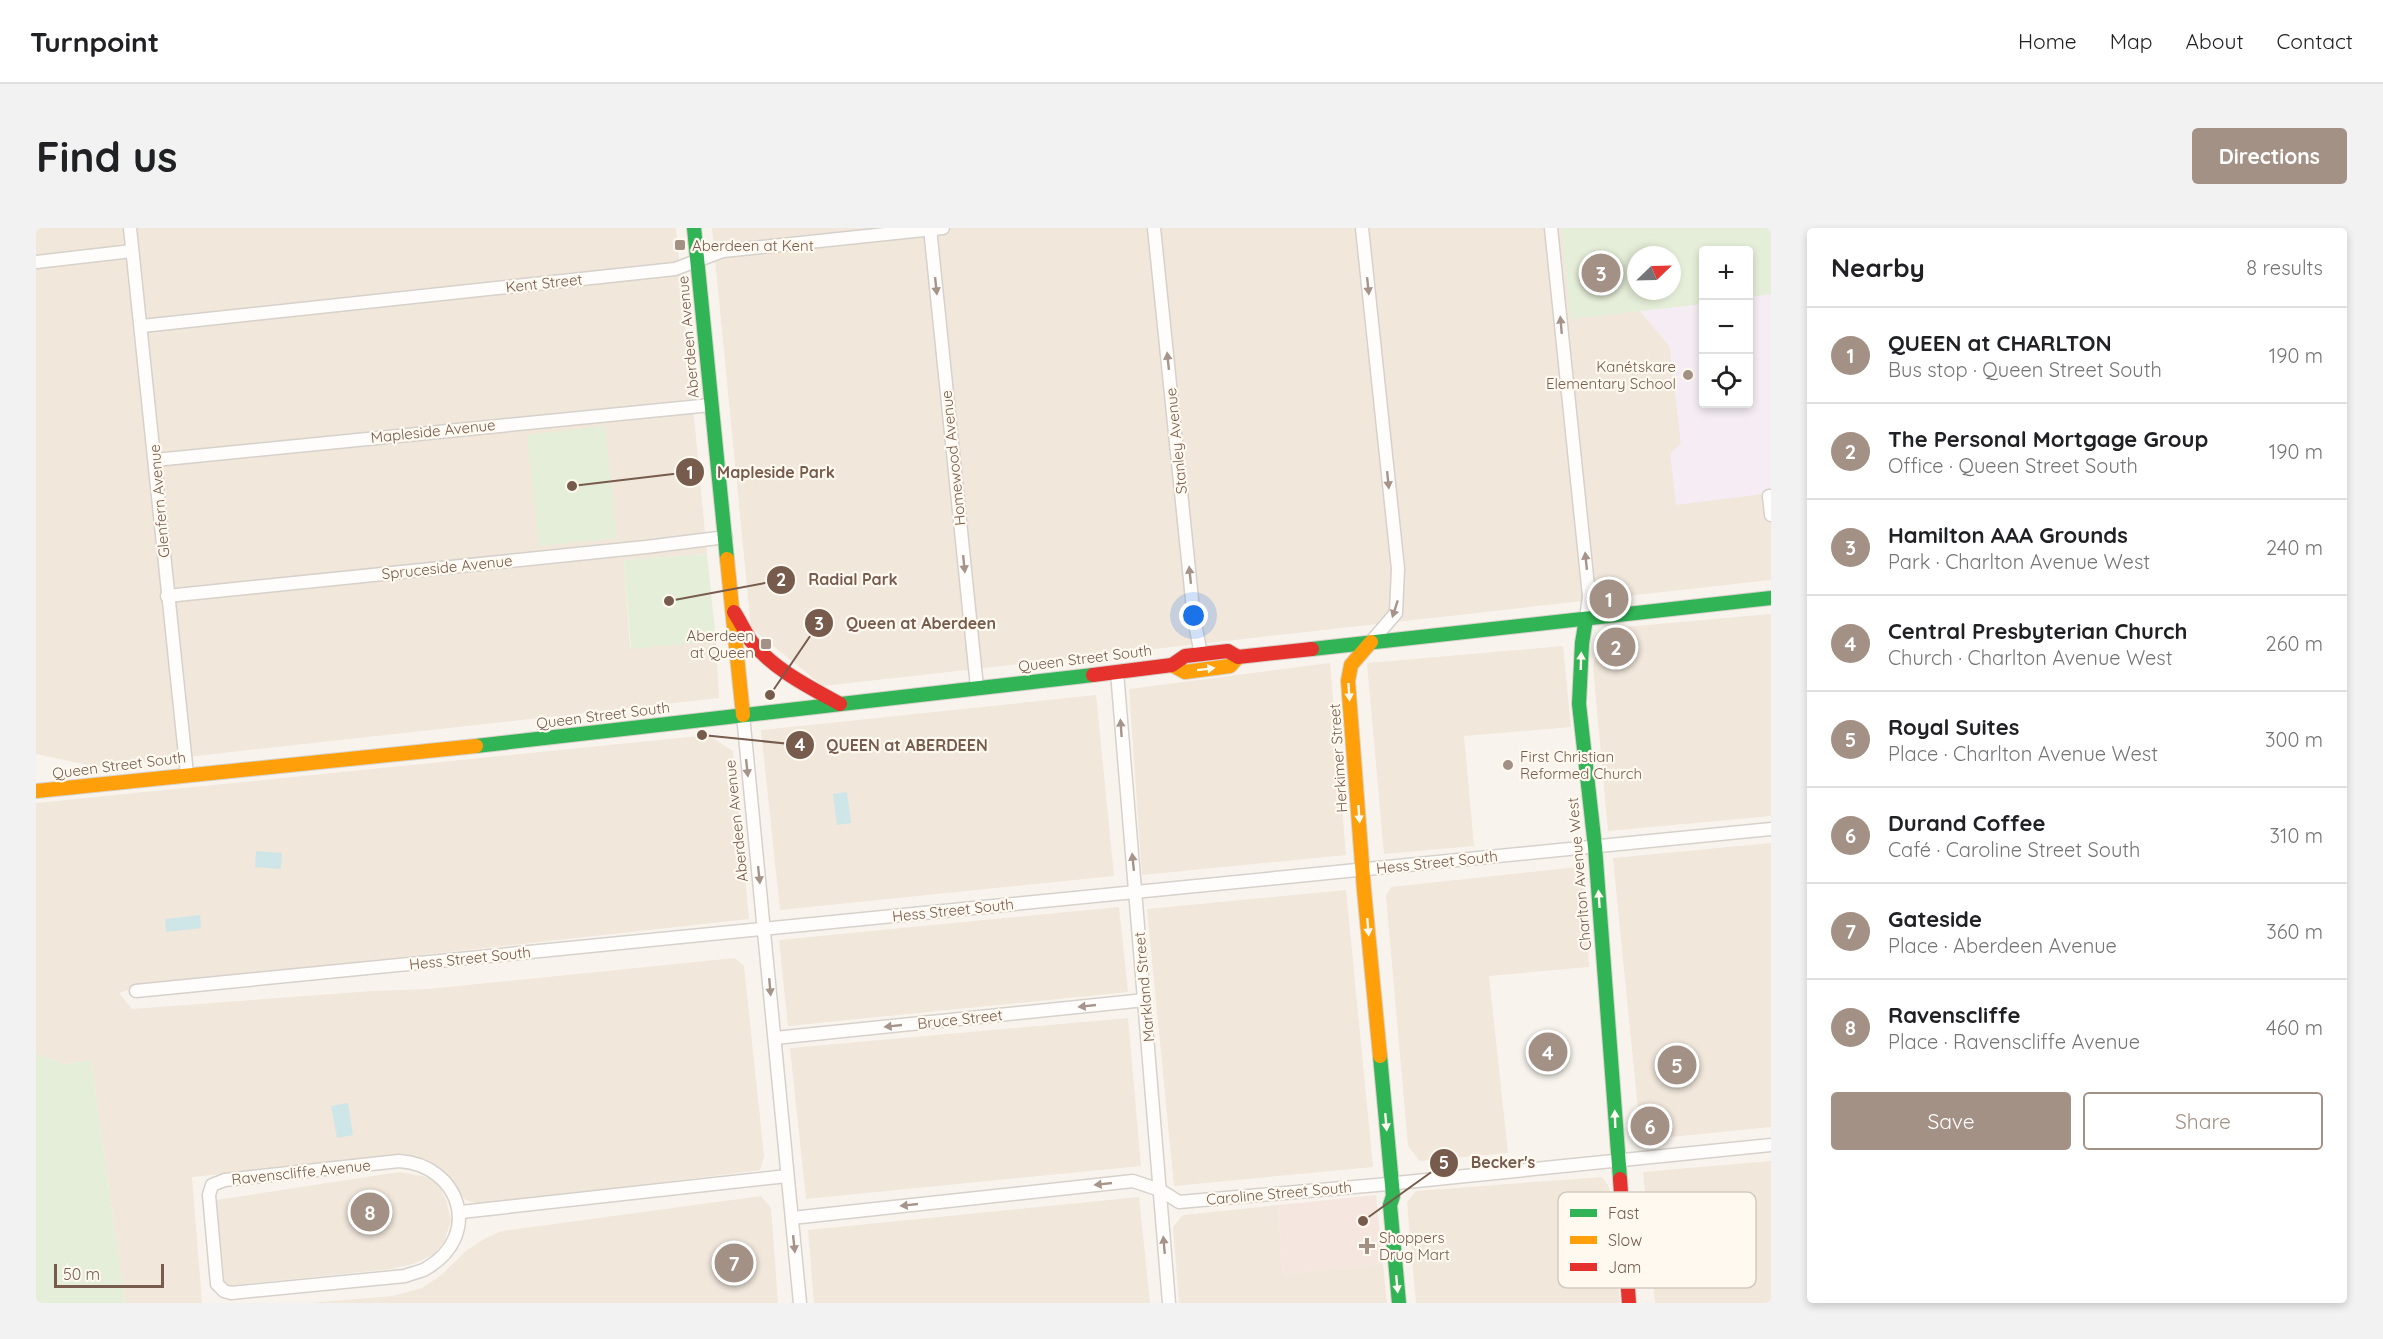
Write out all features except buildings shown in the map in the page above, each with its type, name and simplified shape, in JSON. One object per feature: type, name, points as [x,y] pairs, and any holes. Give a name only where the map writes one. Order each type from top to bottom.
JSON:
[{"type":"main road","name":"Aberdeen Avenue","points":[[694,228],[743,715]]},
{"type":"main road","name":"Queen Street South","points":[[36,791],[483,745],[1118,672],[1172,665],[1185,656],[1201,654],[1228,651],[1238,657],[1771,598]]},
{"type":"main road","points":[[731,607],[754,644],[767,656],[808,687],[840,704]]},
{"type":"main road","name":"Charlton Avenue West","points":[[1586,619],[1582,643],[1580,704],[1595,847],[1615,1098],[1620,1192]]},
{"type":"main road","name":"Herkimer Street","points":[[1371,642],[1351,664],[1349,673],[1363,869],[1393,1196],[1390,1205],[1399,1303]]},
{"type":"main road","name":"Queen Street South","points":[[1172,665],[1185,672],[1230,666],[1238,657]]},
{"type":"main road","name":"Charlton Avenue West","points":[[1628,1288],[1629,1303]]},
{"type":"street","name":"Glenfern Avenue","points":[[130,228],[156,460],[167,596],[186,774]]},
{"type":"street","name":"Kent Street","points":[[142,326],[675,269],[723,251],[934,228]]},
{"type":"street","name":"Homewood Avenue","points":[[934,228],[977,687]]},
{"type":"street","name":"Stanley Avenue","points":[[1154,228],[1194,619],[1201,654]]},
{"type":"street","name":"Herkimer Street","points":[[1362,228],[1398,569],[1396,613],[1371,642]]},
{"type":"street","name":"Charlton Avenue West","points":[[1551,228],[1589,596],[1586,619]]},
{"type":"street","points":[[36,262],[132,251]]},
{"type":"street","name":"Mapleside Avenue","points":[[156,460],[711,405]]},
{"type":"street","points":[[1768,496],[1771,515]]},
{"type":"street","name":"Spruceside Avenue","points":[[167,596],[726,537]]},
{"type":"street","name":"Markland Street","points":[[1118,672],[1125,784],[1136,892],[1169,1303]]},
{"type":"street","name":"Aberdeen Avenue","points":[[743,715],[800,1303]]},
{"type":"street","name":"Hess Street South","points":[[136,991],[1771,830]]},
{"type":"street","name":"Bruce Street","points":[[774,1038],[1145,1000]]},
{"type":"street","name":"Caroline Street South","points":[[792,1218],[1133,1181],[1160,1190],[1179,1202],[1392,1184],[1771,1145]]},
{"type":"street","name":"Ravenscliffe Avenue","points":[[399,1161],[413,1162],[435,1171],[446,1181],[461,1212],[458,1229],[445,1252],[427,1268],[405,1276],[231,1293],[224,1291],[218,1284],[209,1195],[212,1185],[225,1180],[399,1161]]},
{"type":"street","points":[[461,1212],[787,1176]]},
{"type":"shaded area","points":[[36,228],[676,228],[707,554],[624,560],[630,648],[716,641],[719,698],[97,767],[36,754]]},
{"type":"shaded area","points":[[712,228],[1562,228],[1571,318],[1640,311],[1670,347],[1681,443],[1771,493],[1771,580],[823,686],[751,628]]},
{"type":"shaded area","name":"Kanétskare Elementary School","points":[[1771,294],[1771,493],[1676,505],[1670,454],[1681,443],[1670,347],[1640,311],[1699,304],[1699,408],[1753,408],[1753,296]]},
{"type":"shaded area","points":[[1771,614],[1771,816],[1608,831],[1593,667],[1602,629]]},
{"type":"shaded area","points":[[1563,646],[1571,727],[1464,736],[1474,846],[1384,854],[1367,663]]},
{"type":"shaded area","points":[[1330,663],[1346,855],[1142,875],[1129,689]]},
{"type":"shaded area","points":[[1096,695],[1114,876],[780,910],[761,730]]},
{"type":"shaded area","points":[[708,735],[733,751],[749,919],[139,986],[119,993],[132,1009],[428,989],[735,958],[744,966],[764,1156],[760,1170],[482,1205],[466,1200],[418,1162],[400,1155],[192,1177],[202,1303],[125,1303],[91,1061],[65,1064],[36,1054],[36,803]]},
{"type":"shaded area","points":[[1771,843],[1771,1127],[1641,1140],[1613,858]]},
{"type":"shaded area","points":[[1578,867],[1583,873],[1589,967],[1489,976],[1508,1153],[1420,1161],[1408,1146],[1386,896],[1391,887]]},
{"type":"shaded area","points":[[1346,890],[1373,1167],[1174,1186],[1147,909]]},
{"type":"shaded area","points":[[1119,907],[1128,992],[788,1026],[779,940]]},
{"type":"shaded area","points":[[1128,1018],[1141,1166],[806,1199],[790,1048]]},
{"type":"shaded area","points":[[1771,1161],[1771,1303],[1655,1303],[1654,1288],[1756,1288],[1756,1192],[1645,1192],[1643,1172]]},
{"type":"shaded area","points":[[399,1172],[423,1176],[438,1183],[446,1200],[451,1220],[444,1242],[433,1255],[413,1264],[391,1269],[225,1286],[216,1200]]},
{"type":"shaded area","points":[[1602,1177],[1609,1187],[1609,1192],[1558,1192],[1558,1288],[1619,1288],[1620,1303],[1416,1303],[1407,1202],[1416,1191]]},
{"type":"shaded area","points":[[1376,1195],[1383,1264],[1283,1274],[1278,1205]]},
{"type":"shaded area","points":[[761,1196],[771,1208],[778,1303],[309,1303],[393,1296],[422,1288],[440,1276],[466,1251],[502,1231]]},
{"type":"shaded area","points":[[1139,1197],[1150,1303],[814,1303],[808,1230]]},
{"type":"shaded area","points":[[1278,1205],[1283,1274],[1383,1264],[1387,1303],[1179,1303],[1173,1227],[1183,1215]]},
{"type":"green space","points":[[1562,228],[1771,228],[1771,294],[1753,296],[1753,246],[1699,246],[1699,304],[1570,319]]},
{"type":"green space","points":[[605,426],[617,538],[539,546],[527,435]]},
{"type":"green space","points":[[707,554],[716,641],[631,649],[624,560]]},
{"type":"green space","points":[[36,1054],[65,1064],[91,1061],[125,1303],[36,1303]]},
{"type":"water","points":[[847,792],[851,823],[837,825],[833,794]]},
{"type":"water","points":[[256,851],[282,853],[281,869],[255,867]]},
{"type":"water","points":[[200,915],[201,928],[166,932],[165,919]]},
{"type":"water","points":[[348,1103],[353,1135],[337,1138],[331,1106]]},
{"type":"traffic: fast","points":[[694,228],[727,559]]},
{"type":"traffic: fast","points":[[1312,649],[1771,598]]},
{"type":"traffic: fast","points":[[1586,619],[1582,643],[1579,704],[1595,847],[1620,1179]]},
{"type":"traffic: fast","points":[[476,746],[1093,675]]},
{"type":"traffic: fast","points":[[1380,1056],[1393,1196],[1390,1205],[1399,1303]]},
{"type":"traffic: slow","points":[[727,559],[743,715]]},
{"type":"traffic: slow","points":[[1371,642],[1351,665],[1348,681],[1364,890],[1380,1056]]},
{"type":"traffic: slow","points":[[1172,665],[1185,672],[1230,666],[1238,657]]},
{"type":"traffic: slow","points":[[36,791],[476,746]]},
{"type":"traffic: jam","points":[[734,612],[751,641],[770,660],[792,677],[840,704]]},
{"type":"traffic: jam","points":[[1093,675],[1172,665],[1185,656],[1228,651],[1238,657],[1312,649]]},
{"type":"traffic: jam","points":[[1620,1179],[1621,1192]]},
{"type":"traffic: jam","points":[[1628,1288],[1629,1303]]},
{"type":"place","name":"Aberdeen at Kent","points":[[680,245]]},
{"type":"place","name":"Hamilton AAA Grounds","points":[[1601,273]]},
{"type":"place","name":"Kanétskare Elementary School","points":[[1688,375]]},
{"type":"place","name":"Mapleside Park","points":[[572,486]]},
{"type":"place","name":"QUEEN at CHARLTON","points":[[1609,599]]},
{"type":"place","name":"Radial Park","points":[[669,601]]},
{"type":"place","name":"Aberdeen at Queen","points":[[766,644]]},
{"type":"place","name":"The Personal Mortgage Group","points":[[1616,647]]},
{"type":"place","name":"Queen at Aberdeen","points":[[770,695]]},
{"type":"place","name":"QUEEN at ABERDEEN","points":[[702,735]]},
{"type":"place","name":"First Christian Reformed Church","points":[[1508,765]]},
{"type":"place","name":"Central Presbyterian Church","points":[[1548,1052]]},
{"type":"place","name":"Royal Suites","points":[[1677,1065]]},
{"type":"place","name":"Durand Coffee","points":[[1650,1126]]},
{"type":"place","name":"Ravenscliffe","points":[[370,1212]]},
{"type":"place","name":"Becker's","points":[[1363,1221]]},
{"type":"place","name":"Shoppers Drug Mart","points":[[1367,1246]]},
{"type":"place","name":"Gateside","points":[[734,1263]]}]
